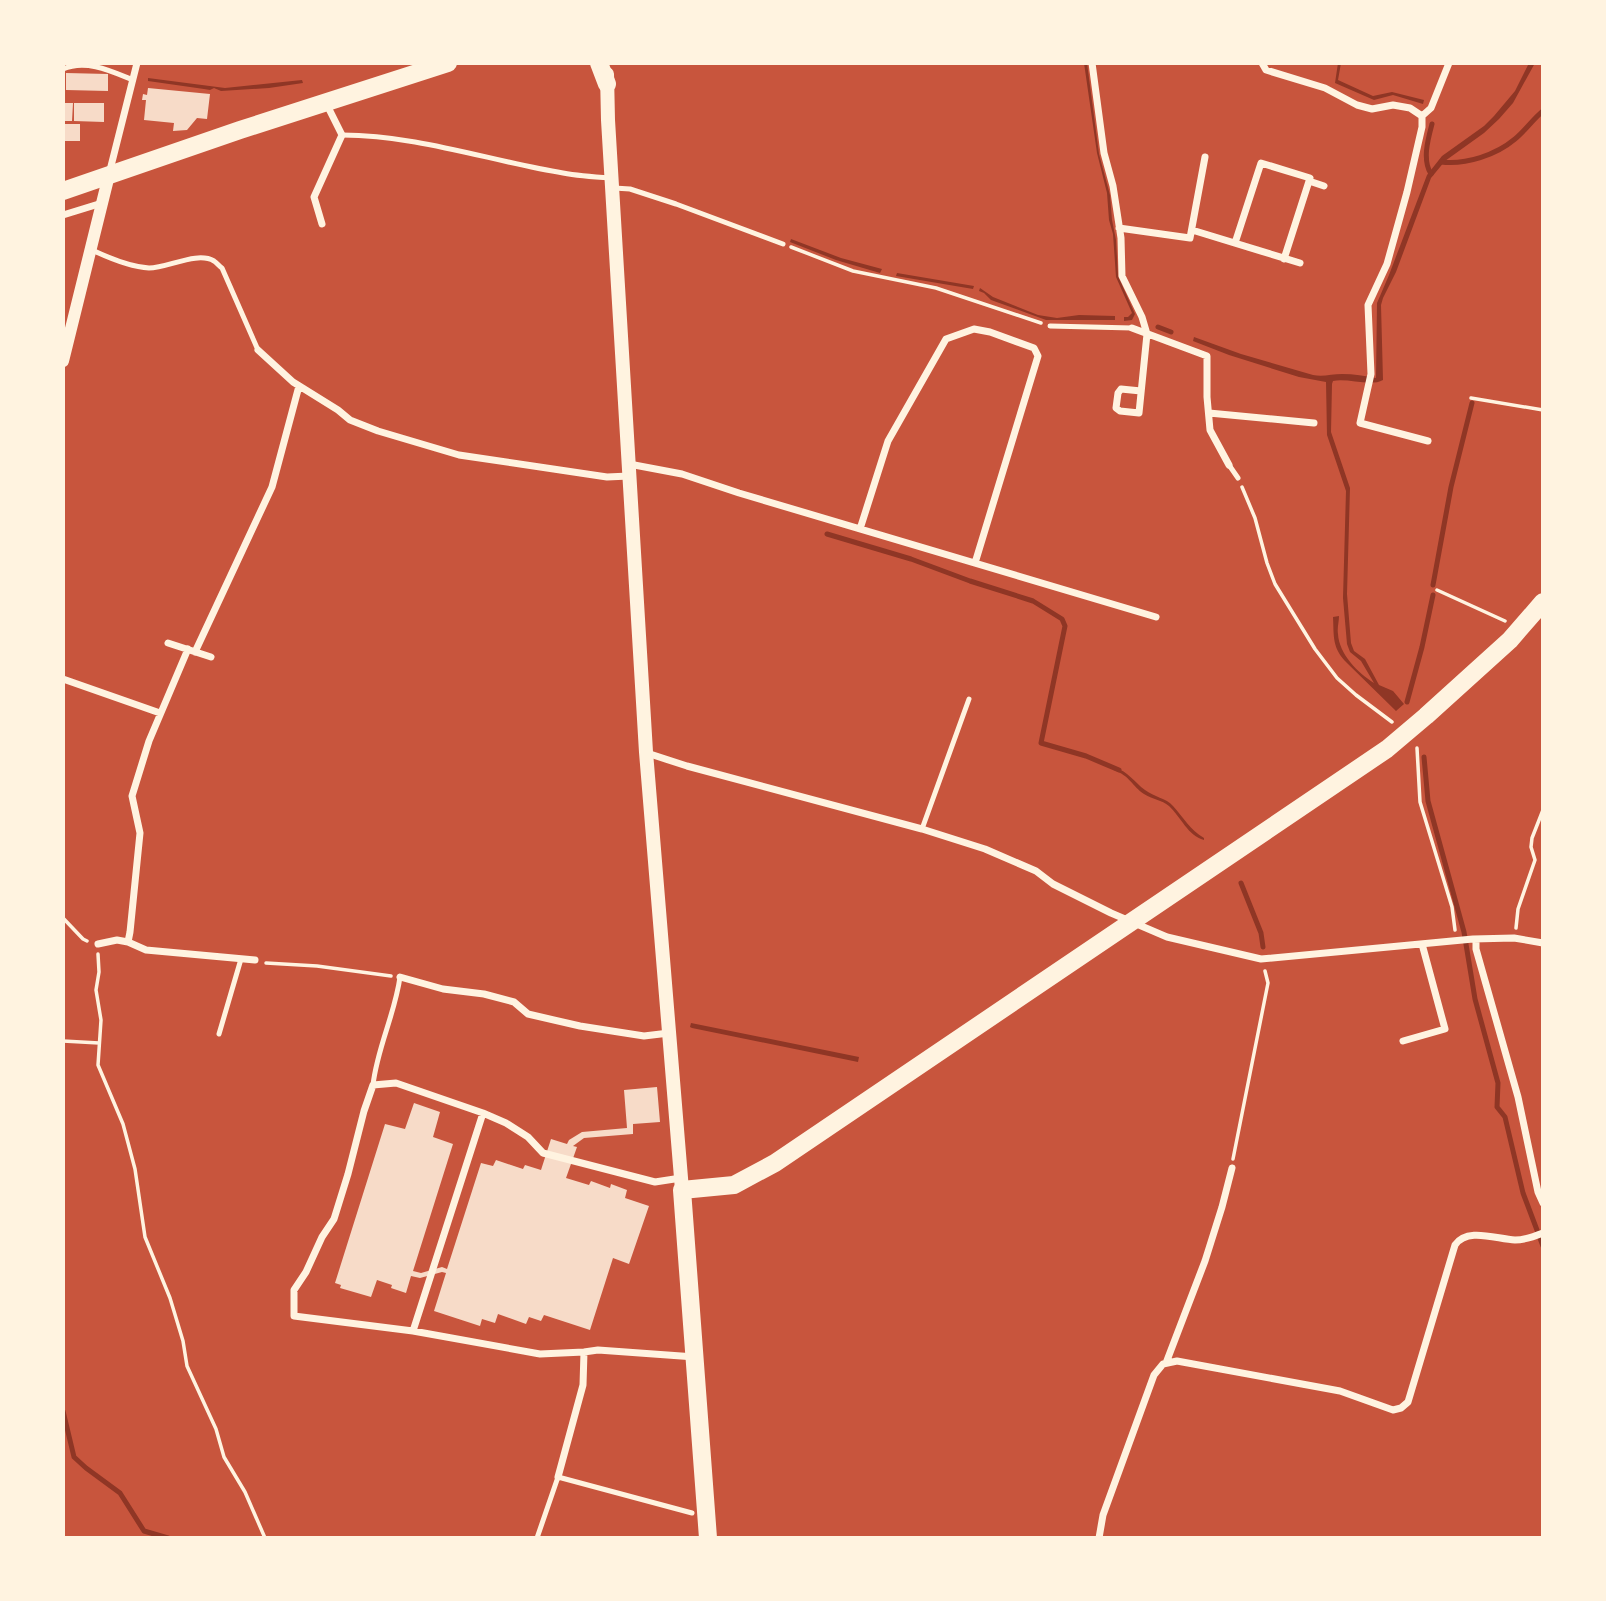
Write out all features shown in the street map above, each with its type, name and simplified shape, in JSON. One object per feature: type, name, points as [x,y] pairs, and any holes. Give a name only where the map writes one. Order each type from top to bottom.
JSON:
[{"type":"highway","points":[[63,191],[448,63]]},
{"type":"highway","points":[[598,63],[607,84]]},
{"type":"highway","points":[[708,1538],[681,1184],[734,1185],[775,1163],[1387,749],[1510,640],[1543,602]]},
{"type":"main road","points":[[607,63],[646,752],[681,1184]]},
{"type":"street","points":[[63,361],[137,63]]},
{"type":"street","points":[[1093,63],[1104,153],[1113,186],[1121,238],[1122,276],[1142,317],[1147,334],[1141,391]]},
{"type":"street","points":[[1428,441],[1360,423],[1371,374],[1368,305],[1387,264],[1407,192],[1422,127],[1422,116],[1431,108],[1449,63]]},
{"type":"street","points":[[1266,65],[1325,88],[1357,105],[1372,109],[1392,105],[1410,108],[1422,116]]},
{"type":"street","points":[[322,224],[314,197],[342,135],[326,103]]},
{"type":"street","points":[[1119,228],[1190,238],[1205,157]]},
{"type":"street","points":[[1235,243],[1261,163],[1310,178],[1284,259]]},
{"type":"street","points":[[1309,181],[1324,186]]},
{"type":"street","points":[[63,215],[102,202]]},
{"type":"street","points":[[1192,230],[1300,263]]},
{"type":"street","points":[[1132,328],[1207,356],[1210,430],[1229,465]]},
{"type":"street","points":[[860,530],[888,441],[946,339],[974,329],[990,332],[1034,348],[1038,356],[975,564]]},
{"type":"street","points":[[258,350],[293,382],[349,420],[459,455],[607,477],[629,470],[682,474],[860,530],[1156,617]]},
{"type":"street","points":[[128,942],[140,833],[132,796],[160,713],[272,487],[299,386]]},
{"type":"street","points":[[1209,413],[1314,423]]},
{"type":"street","points":[[168,643],[211,657]]},
{"type":"street","points":[[63,680],[160,713]]},
{"type":"street","points":[[646,752],[985,849],[1036,872],[1053,884],[1130,922],[1167,937],[1261,959],[1474,939],[1514,939],[1543,943]]},
{"type":"street","points":[[1474,939],[1518,1097],[1538,1192],[1543,1203]]},
{"type":"street","points":[[98,944],[117,940],[146,950],[255,960]]},
{"type":"street","points":[[1403,1041],[1445,1029],[1422,944]]},
{"type":"street","points":[[400,977],[443,989],[484,994],[514,1002],[528,1014],[580,1026],[644,1036],[669,1033]]},
{"type":"street","points":[[681,1184],[655,1182],[543,1153],[528,1137],[483,1113],[396,1083],[373,1085],[334,1219],[294,1290],[294,1316],[413,1331],[540,1354],[598,1350],[695,1357]]},
{"type":"street","points":[[413,1331],[483,1113]]},
{"type":"street","points":[[1166,1363],[1205,1261],[1231,1168]]},
{"type":"street","points":[[1099,1538],[1103,1515],[1154,1375],[1163,1364],[1177,1361],[1340,1391],[1392,1410],[1401,1408],[1408,1402],[1455,1245],[1460,1238],[1468,1235],[1514,1240],[1543,1233]]},
{"type":"street","points":[[558,1476],[583,1385],[584,1352]]},
{"type":"lane","points":[[63,69],[87,65],[133,80]]},
{"type":"lane","points":[[342,135],[418,143],[612,183],[783,244]]},
{"type":"lane","points":[[90,249],[107,257],[148,268],[199,257],[213,260],[222,268],[258,350]]},
{"type":"lane","points":[[1050,326],[1132,328]]},
{"type":"lane","points":[[1229,465],[1238,478]]},
{"type":"lane","points":[[922,829],[969,699]]},
{"type":"lane","points":[[219,1034],[241,959]]},
{"type":"lane","points":[[373,1085],[375,1066],[400,977]]},
{"type":"lane","points":[[537,1538],[558,1476],[692,1513]]},
{"type":"path","points":[[783,244],[853,271],[936,288],[1050,326]]},
{"type":"path","points":[[1471,398],[1543,410]]},
{"type":"path","points":[[1238,478],[1255,519],[1275,584],[1315,649],[1337,678],[1394,723]]},
{"type":"path","points":[[1437,590],[1506,621]]},
{"type":"path","points":[[1417,748],[1420,802],[1452,907],[1459,940]]},
{"type":"path","points":[[1514,939],[1518,909],[1535,860],[1531,847],[1532,838],[1543,810]]},
{"type":"path","points":[[63,918],[83,939],[98,944],[99,972],[96,990],[101,1020],[98,1065],[123,1124],[135,1169],[145,1237],[170,1298],[183,1341],[187,1366],[216,1429],[224,1457],[265,1538]]},
{"type":"path","points":[[1231,1168],[1268,982],[1261,959]]},
{"type":"path","points":[[255,960],[260,963],[317,966],[400,977]]},
{"type":"path","points":[[63,1041],[100,1043]]},
{"type":"shaded area","points":[[1084,63],[1087,63],[1099,154],[1110,195],[1118,276],[1135,314],[1132,320],[1124,321],[1124,317],[1132,313],[1116,277],[1107,193],[1097,153]]},
{"type":"shaded area","points":[[1338,63],[1341,63],[1338,80],[1373,96],[1392,92],[1424,100],[1423,104],[1393,95],[1374,100],[1335,83]]},
{"type":"shaded area","points":[[1529,63],[1535,63],[1513,103],[1484,133],[1445,161],[1431,178],[1381,305],[1383,380],[1372,383],[1339,380],[1333,381],[1332,384],[1331,432],[1350,488],[1347,594],[1351,643],[1354,651],[1365,659],[1379,685],[1393,691],[1404,704],[1396,711],[1342,658],[1335,642],[1333,617],[1339,616],[1338,632],[1342,649],[1356,668],[1374,683],[1347,644],[1343,598],[1346,491],[1327,435],[1326,382],[1299,377],[1193,341],[1194,337],[1313,375],[1346,374],[1376,378],[1377,303],[1427,175],[1442,156],[1494,116],[1515,91]]},
{"type":"shaded area","points":[[148,78],[225,88],[302,80],[303,83],[221,91],[148,81]]},
{"type":"shaded area","points":[[791,239],[841,258],[882,269],[880,273],[836,260],[790,242]]},
{"type":"shaded area","points":[[897,273],[974,286],[973,289],[896,276]]},
{"type":"shaded area","points":[[980,288],[993,297],[1038,315],[1057,318],[1079,315],[1115,316],[1115,320],[1046,320],[991,300],[979,291]]},
{"type":"shaded area","points":[[1115,768],[1127,774],[1148,792],[1170,803],[1204,840],[1189,830],[1169,806],[1144,794],[1124,775],[1114,770]]},
{"type":"shaded area","points":[[691,1023],[859,1057],[858,1062],[692,1028]]},
{"type":"building","points":[[66,73],[108,74],[108,91],[66,90]]},
{"type":"building","points":[[148,88],[210,94],[207,119],[197,118],[187,130],[173,131],[174,123],[144,120],[146,100],[142,100],[143,94],[147,95]]},
{"type":"building","points":[[63,103],[73,103],[72,121],[63,121]]},
{"type":"building","points":[[74,103],[104,103],[104,122],[74,121]]},
{"type":"building","points":[[63,124],[80,124],[80,141],[63,141]]},
{"type":"building","points":[[657,1087],[660,1122],[633,1124],[633,1134],[584,1138],[573,1146],[577,1147],[566,1178],[589,1185],[591,1181],[610,1188],[611,1184],[627,1190],[625,1198],[649,1206],[629,1264],[613,1258],[590,1330],[544,1315],[541,1321],[529,1317],[526,1324],[498,1314],[495,1323],[482,1319],[480,1326],[434,1311],[446,1273],[442,1272],[420,1278],[411,1276],[406,1293],[377,1280],[371,1297],[340,1288],[341,1285],[335,1283],[385,1124],[405,1129],[414,1103],[440,1112],[433,1137],[453,1144],[413,1271],[421,1273],[442,1267],[447,1269],[481,1163],[493,1166],[496,1160],[523,1169],[525,1165],[541,1170],[551,1139],[567,1144],[582,1132],[627,1128],[624,1090]]},
{"type":"waterway","points":[[1441,162],[1480,158],[1499,150],[1519,136],[1543,111]]},
{"type":"waterway","points":[[1431,174],[1426,156],[1432,124]]},
{"type":"waterway","points":[[1158,327],[1171,332]]},
{"type":"waterway","points":[[1433,585],[1451,487],[1472,403]]},
{"type":"waterway","points":[[827,534],[911,559],[1033,601],[1062,619],[1065,626],[1041,743],[1086,756],[1119,770]]},
{"type":"waterway","points":[[1407,702],[1433,595]]},
{"type":"waterway","points":[[1424,757],[1428,801],[1464,932],[1475,999],[1498,1083],[1497,1107],[1505,1117],[1523,1193],[1543,1246]]},
{"type":"waterway","points":[[1241,883],[1261,933],[1263,947]]},
{"type":"waterway","points":[[63,1411],[74,1457],[120,1493],[144,1531],[168,1538]]}]
